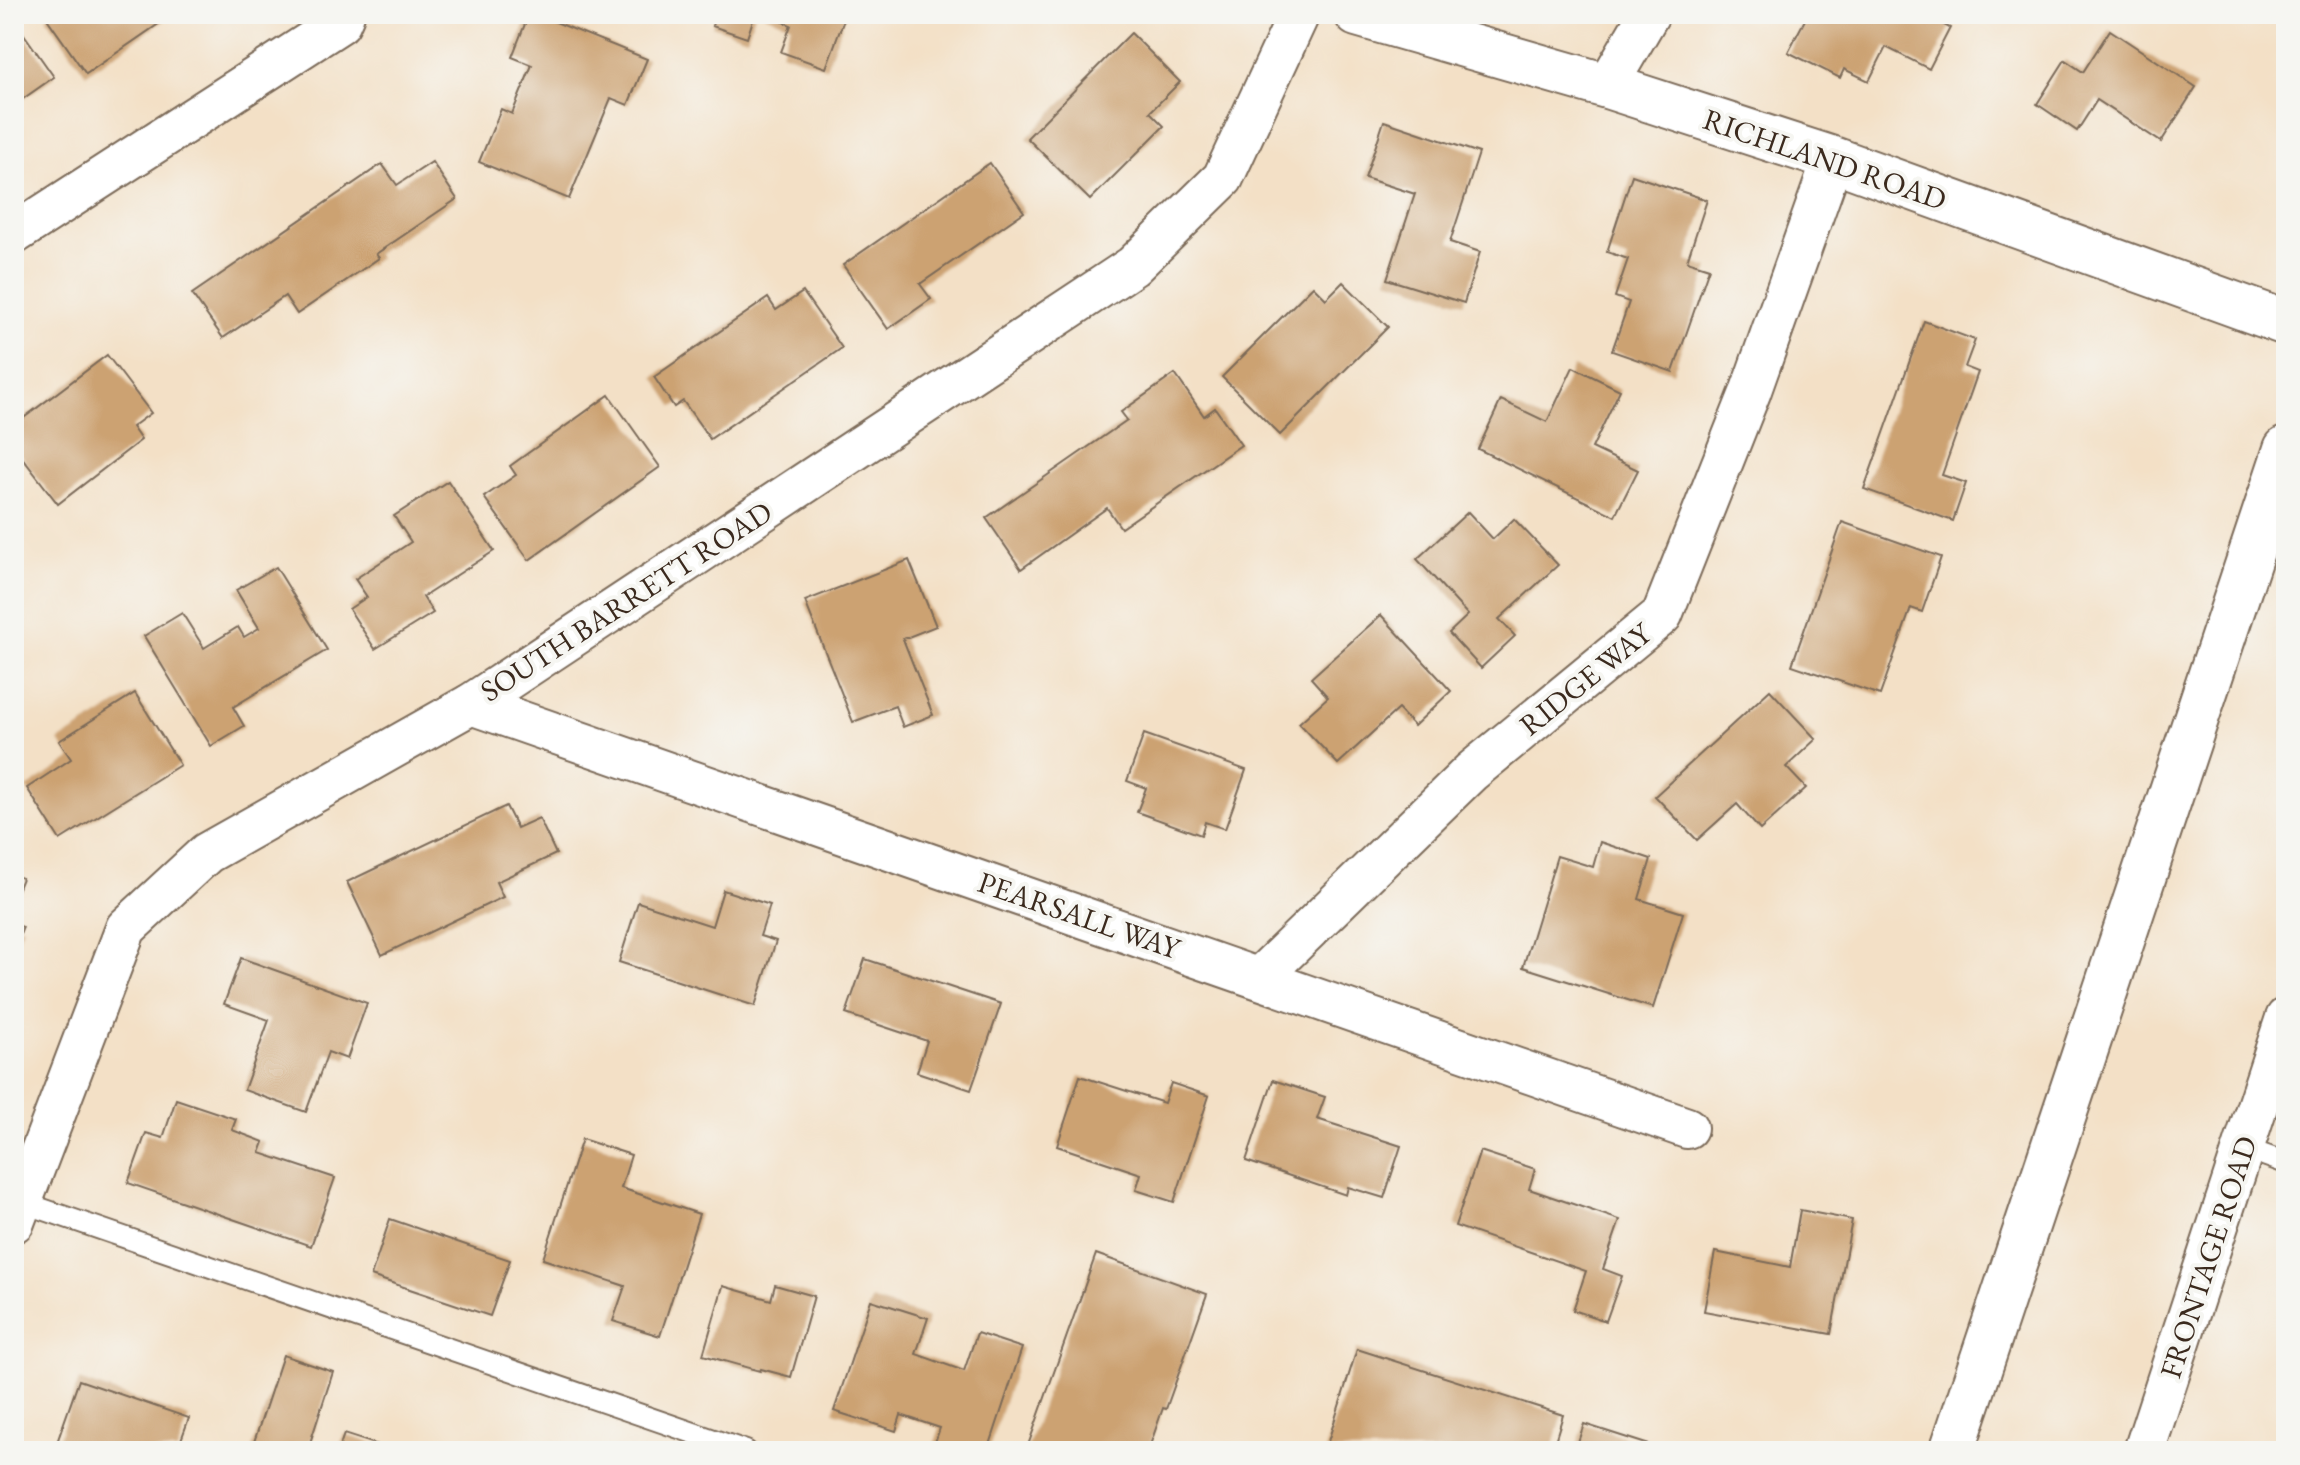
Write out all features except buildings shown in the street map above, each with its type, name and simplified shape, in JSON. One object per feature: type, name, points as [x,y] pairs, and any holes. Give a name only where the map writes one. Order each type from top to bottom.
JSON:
[{"type":"main road","name":"RICHLAND ROAD","points":[[1357,14],[1607,86],[1833,159],[2286,323]]},
{"type":"main road","points":[[1952,1451],[2286,449]]},
{"type":"street","points":[[14,234],[340,23],[344,14]]},
{"type":"street","name":"SOUTH BARRETT ROAD","points":[[18,1212],[126,928],[207,853],[471,704],[1133,266],[1223,178],[1299,14]]},
{"type":"street","points":[[1607,86],[1649,14]]},
{"type":"street","name":"RIDGE WAY","points":[[1259,978],[1471,772],[1662,615],[1750,393],[1833,159]]},
{"type":"street","name":"PEARSALL WAY","points":[[471,704],[1687,1128]]},
{"type":"street","name":"FRONTAGE ROAD","points":[[2144,1451],[2286,1018]]},
{"type":"lane","points":[[2244,1148],[2286,1163]]},
{"type":"lane","points":[[18,1212],[746,1451]]}]
